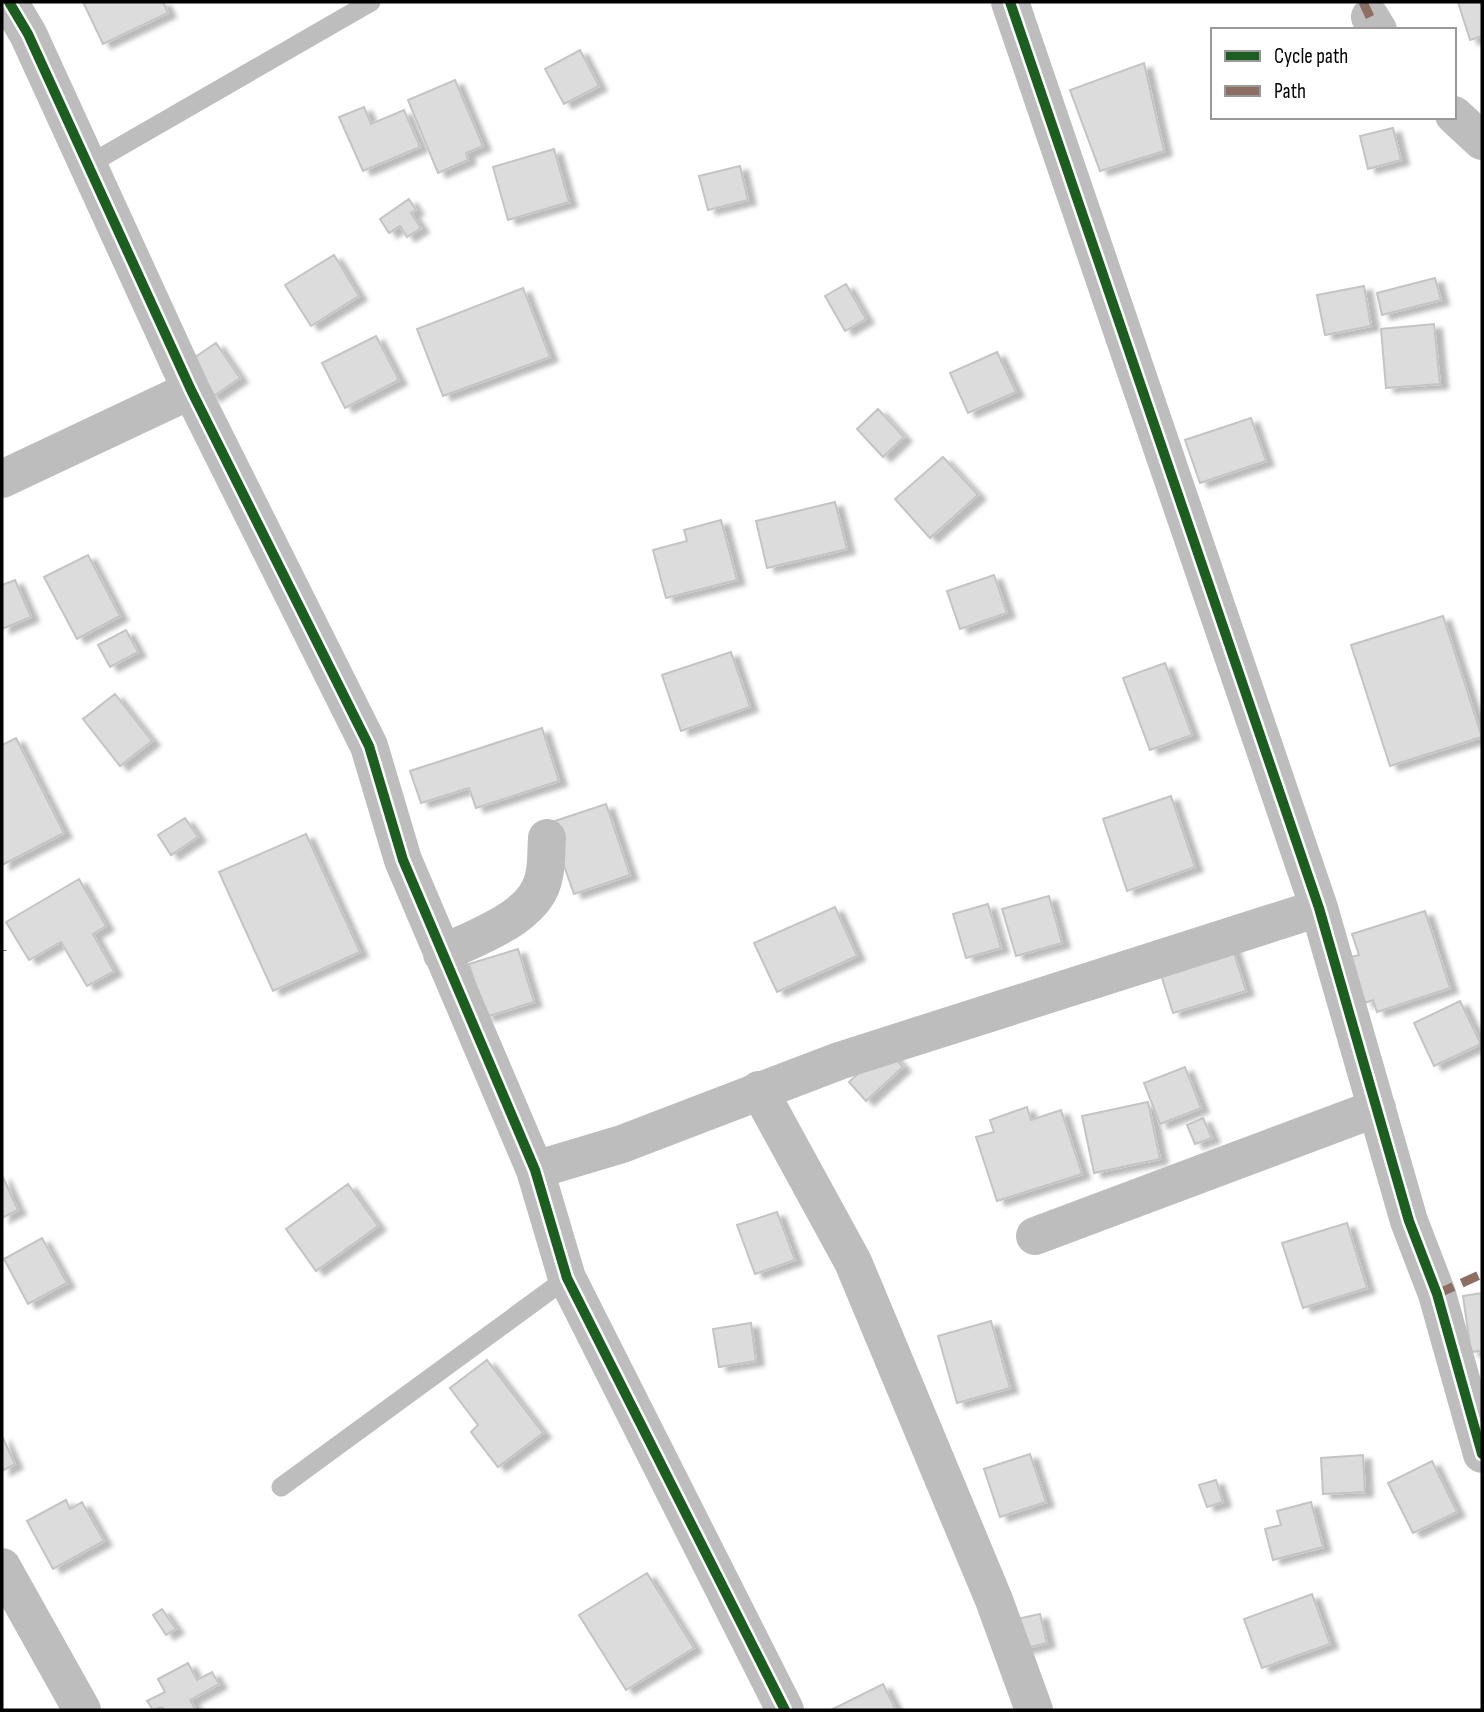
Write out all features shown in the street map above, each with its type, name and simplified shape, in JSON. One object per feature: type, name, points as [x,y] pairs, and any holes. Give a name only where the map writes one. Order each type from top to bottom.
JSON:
[{"type":"street","points":[[9,2],[28,34],[191,390],[369,746],[403,860],[535,1170],[568,1278],[785,1710]]},
{"type":"street","points":[[1010,2],[1319,908],[1409,1221],[1437,1294],[1482,1454]]},
{"type":"street","points":[[1456,117],[1482,141]]},
{"type":"street","points":[[2,479],[191,390]]},
{"type":"street","points":[[442,954],[517,915],[534,898],[544,879],[547,838]]},
{"type":"street","points":[[535,1170],[622,1144],[839,1061],[1319,908]]},
{"type":"street","points":[[759,1090],[853,1262],[994,1600],[1034,1710]]},
{"type":"street","points":[[1035,1236],[1377,1108]]},
{"type":"street","points":[[2,1567],[82,1710]]},
{"type":"lane","points":[[88,165],[371,2]]},
{"type":"lane","points":[[281,1487],[568,1278]]},
{"type":"building","points":[[83,2],[163,2],[168,13],[103,44]]},
{"type":"building","points":[[1458,2],[1482,2],[1482,36],[1470,40]]},
{"type":"building","points":[[580,50],[599,86],[564,104],[545,69]]},
{"type":"building","points":[[1144,63],[1164,151],[1100,171],[1070,90]]},
{"type":"building","points":[[455,80],[483,146],[466,153],[468,160],[438,173],[408,100]]},
{"type":"building","points":[[364,107],[371,124],[404,110],[420,147],[363,171],[339,117]]},
{"type":"building","points":[[1393,128],[1401,160],[1368,169],[1360,136]]},
{"type":"building","points":[[554,149],[569,202],[508,220],[493,167]]},
{"type":"building","points":[[740,166],[748,200],[708,210],[699,176]]},
{"type":"building","points":[[409,199],[416,210],[411,213],[421,228],[407,237],[400,226],[389,233],[380,219]]},
{"type":"building","points":[[334,255],[359,296],[311,326],[285,285]]},
{"type":"building","points":[[1435,278],[1441,300],[1382,315],[1377,293]]},
{"type":"building","points":[[846,284],[866,319],[845,331],[825,296]]},
{"type":"building","points":[[1364,286],[1371,326],[1325,335],[1317,295]]},
{"type":"building","points":[[523,288],[550,357],[443,396],[417,329]]},
{"type":"building","points":[[1434,324],[1440,384],[1386,388],[1381,329]]},
{"type":"building","points":[[376,336],[399,380],[345,408],[322,363]]},
{"type":"building","points":[[216,343],[240,378],[212,397],[188,362]]},
{"type":"building","points":[[997,352],[1016,392],[968,413],[950,373]]},
{"type":"building","points":[[878,409],[904,437],[883,457],[857,429]]},
{"type":"building","points":[[1251,418],[1266,461],[1200,483],[1185,440]]},
{"type":"building","points":[[943,457],[978,495],[930,538],[895,499]]},
{"type":"building","points":[[835,502],[847,549],[767,568],[756,521]]},
{"type":"building","points":[[721,520],[737,580],[666,598],[653,550],[687,541],[684,530]]},
{"type":"building","points":[[88,555],[120,616],[77,639],[44,577]]},
{"type":"building","points":[[994,575],[1007,613],[960,629],[947,591]]},
{"type":"building","points":[[15,580],[31,617],[2,629],[2,585]]},
{"type":"building","points":[[1443,616],[1482,737],[1390,766],[1351,645]]},
{"type":"building","points":[[126,630],[138,652],[110,667],[98,645]]},
{"type":"building","points":[[731,652],[750,707],[681,731],[662,675]]},
{"type":"building","points":[[1165,663],[1192,735],[1150,750],[1123,678]]},
{"type":"building","points":[[115,694],[152,741],[120,766],[83,719]]},
{"type":"building","points":[[542,728],[559,781],[476,808],[469,788],[421,803],[410,771]]},
{"type":"building","points":[[16,738],[64,833],[2,865],[2,745]]},
{"type":"building","points":[[1171,796],[1195,867],[1127,891],[1103,819]]},
{"type":"building","points":[[606,804],[630,875],[574,894],[549,823]]},
{"type":"building","points":[[185,818],[198,837],[171,855],[158,835]]},
{"type":"building","points":[[306,834],[360,952],[273,991],[219,872]]},
{"type":"building","points":[[79,879],[106,926],[93,934],[114,971],[87,986],[61,942],[29,960],[6,922]]},
{"type":"building","points":[[1049,896],[1062,943],[1016,956],[1002,909]]},
{"type":"building","points":[[988,904],[1001,948],[966,958],[953,914]]},
{"type":"building","points":[[835,907],[857,956],[777,992],[754,943]]},
{"type":"building","points":[[1425,911],[1450,988],[1377,1012],[1373,1000],[1365,1003],[1351,957],[1359,955],[1352,934]]},
{"type":"building","points":[[1230,940],[1246,991],[1173,1013],[1157,962]]},
{"type":"building","points":[[518,949],[534,1002],[486,1017],[469,964]]},
{"type":"building","points":[[1460,1001],[1481,1044],[1434,1066],[1414,1023]]},
{"type":"building","points":[[886,1048],[903,1067],[866,1101],[849,1082]]},
{"type":"building","points":[[1185,1067],[1201,1108],[1160,1124],[1144,1083]]},
{"type":"building","points":[[1148,1102],[1160,1159],[1094,1173],[1082,1116]]},
{"type":"building","points":[[1027,1107],[1031,1120],[1061,1110],[1082,1174],[997,1201],[976,1137],[994,1132],[990,1120]]},
{"type":"building","points":[[1203,1118],[1212,1138],[1195,1144],[1187,1125]]},
{"type":"building","points":[[2,1175],[18,1210],[2,1218]]},
{"type":"building","points":[[348,1184],[378,1226],[316,1271],[286,1229]]},
{"type":"building","points":[[777,1212],[795,1260],[755,1274],[737,1225]]},
{"type":"building","points":[[1347,1223],[1367,1288],[1303,1308],[1282,1243]]},
{"type":"building","points":[[42,1238],[67,1283],[28,1304],[4,1259]]},
{"type":"building","points":[[1482,1293],[1482,1351],[1471,1352],[1463,1296]]},
{"type":"building","points":[[991,1321],[1010,1388],[957,1403],[938,1336]]},
{"type":"building","points":[[751,1323],[756,1361],[719,1367],[713,1329]]},
{"type":"building","points":[[487,1360],[543,1433],[498,1467],[471,1432],[478,1425],[450,1388]]},
{"type":"building","points":[[2,1436],[15,1464],[2,1471]]},
{"type":"building","points":[[1030,1454],[1046,1502],[1000,1517],[984,1469]]},
{"type":"building","points":[[1363,1455],[1365,1492],[1323,1494],[1321,1458]]},
{"type":"building","points":[[1432,1461],[1457,1512],[1413,1533],[1388,1483]]},
{"type":"building","points":[[1216,1480],[1223,1502],[1207,1507],[1199,1485]]},
{"type":"building","points":[[66,1500],[70,1509],[82,1502],[104,1541],[53,1569],[27,1521]]},
{"type":"building","points":[[1311,1502],[1323,1547],[1273,1560],[1265,1529],[1281,1525],[1277,1511]]},
{"type":"building","points":[[647,1573],[694,1648],[626,1690],[579,1615]]},
{"type":"building","points":[[1312,1594],[1330,1644],[1262,1668],[1244,1619]]},
{"type":"building","points":[[162,1609],[176,1629],[166,1635],[153,1615]]},
{"type":"building","points":[[1040,1614],[1047,1643],[1015,1651],[1008,1621]]},
{"type":"building","points":[[188,1663],[197,1680],[212,1672],[219,1684],[190,1700],[196,1710],[164,1710],[162,1707],[153,1710],[147,1701],[165,1692],[158,1679]]},
{"type":"building","points":[[883,1684],[896,1710],[831,1710]]},
{"type":"marked path","points":[[1363,2],[1370,17]]},
{"type":"marked path","points":[[1437,1294],[1482,1274]]},
{"type":"cycle path","points":[[9,2],[28,34],[191,390],[369,746],[403,860],[535,1170],[567,1278],[785,1710]]},
{"type":"cycle path","points":[[1010,2],[1319,908],[1409,1221],[1437,1294],[1482,1454]]}]
